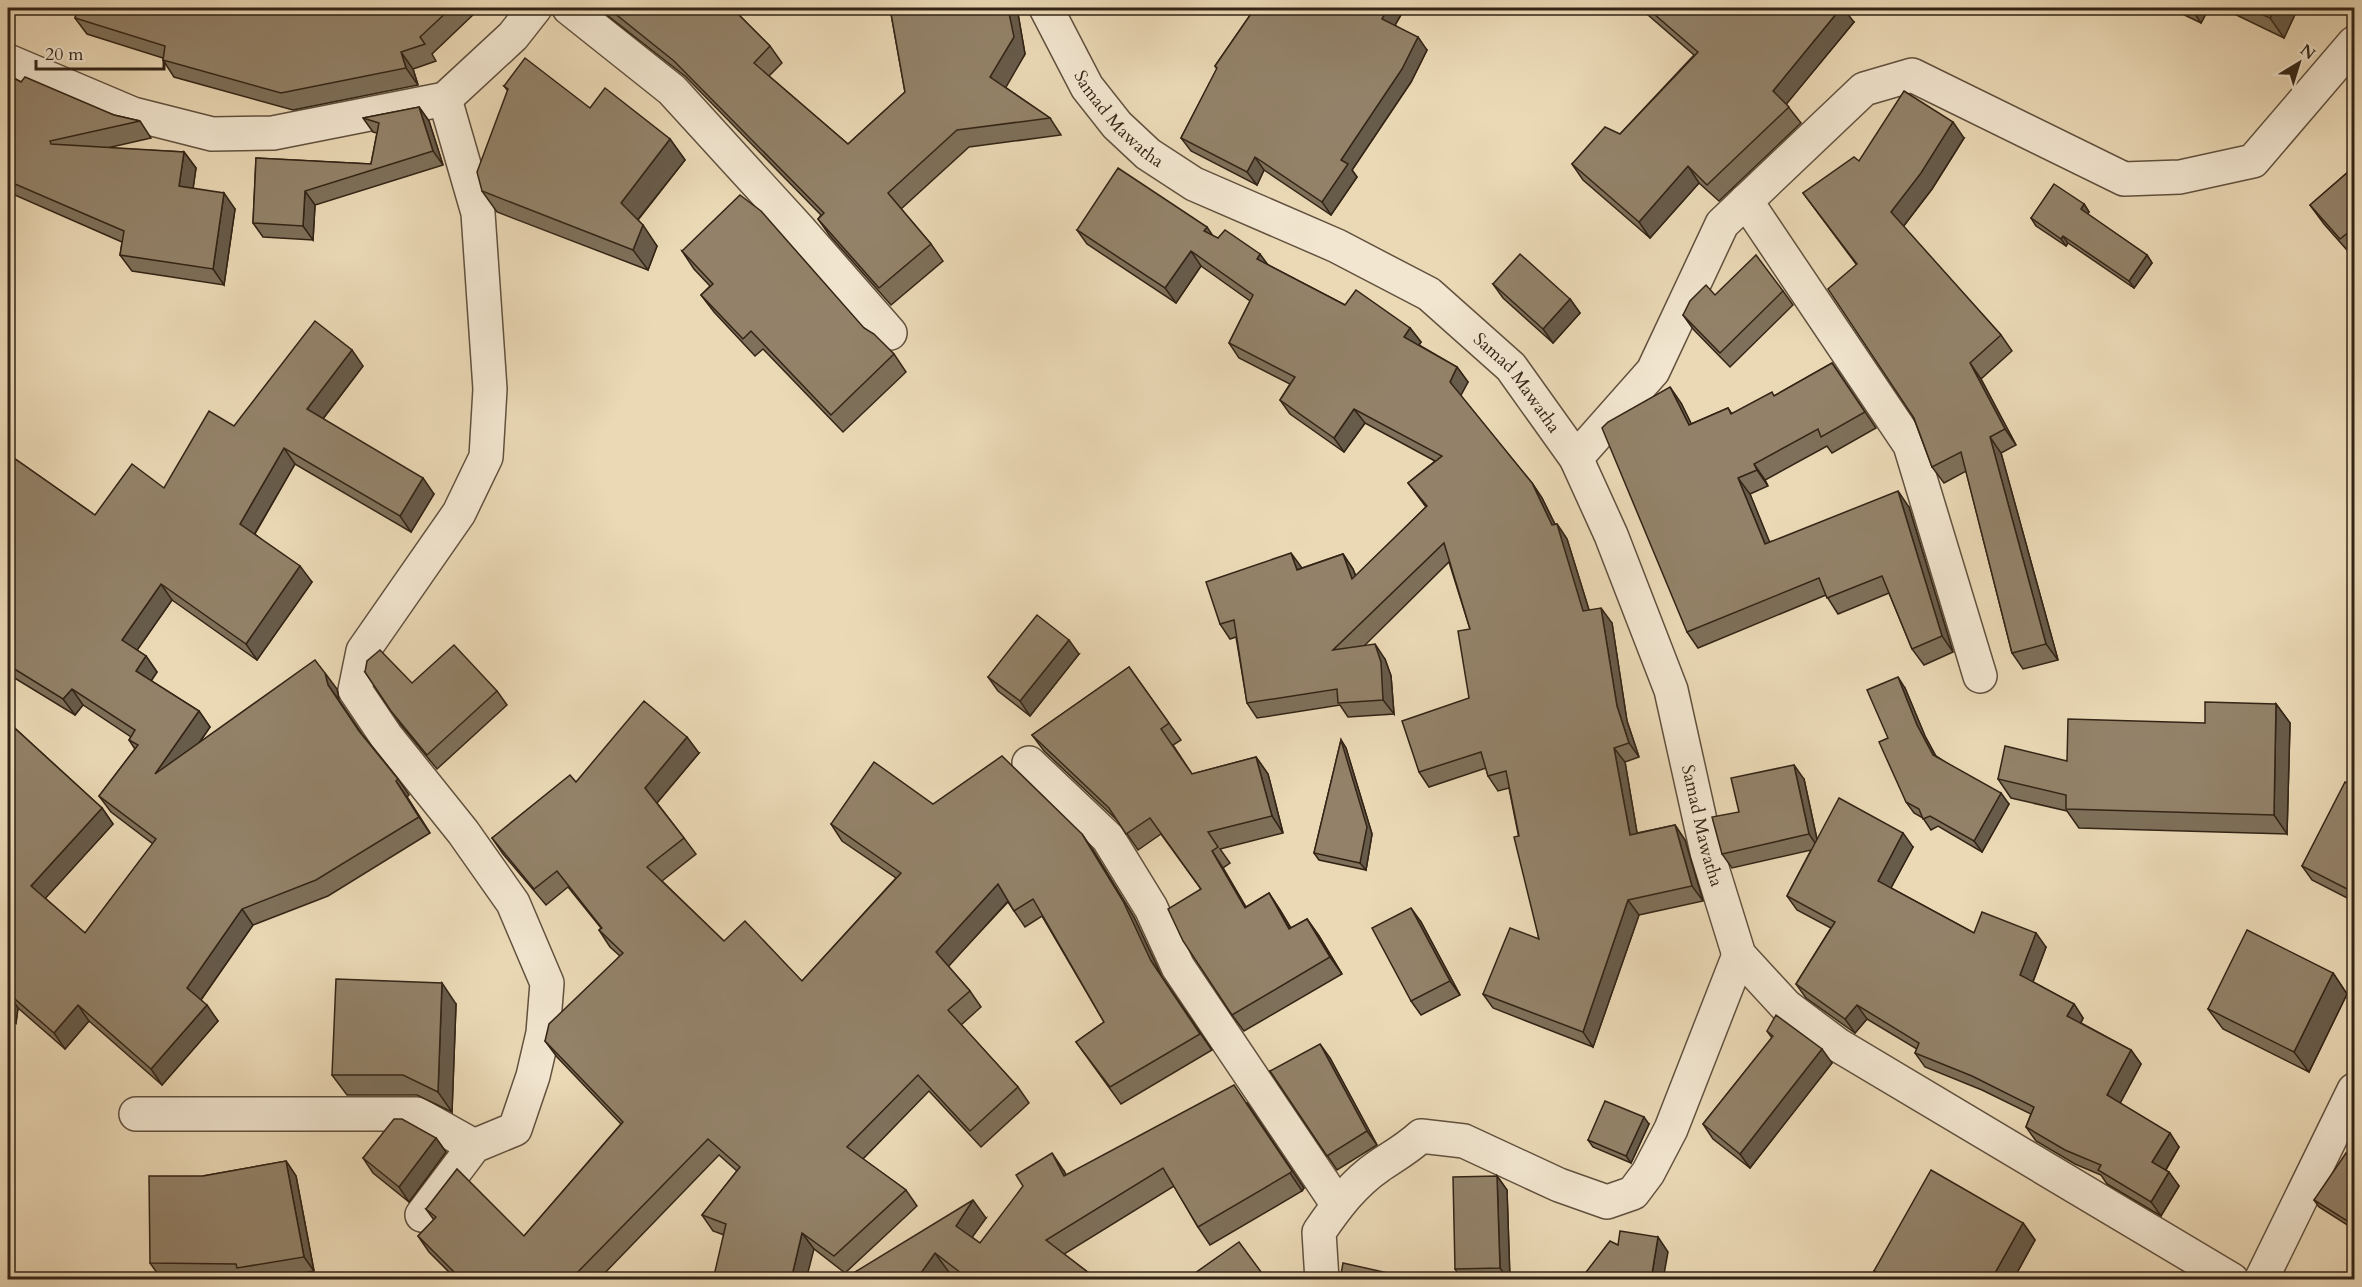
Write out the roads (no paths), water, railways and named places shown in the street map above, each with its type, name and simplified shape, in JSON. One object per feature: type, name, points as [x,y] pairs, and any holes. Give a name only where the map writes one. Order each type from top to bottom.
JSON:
[{"type":"street","points":[[8,61],[133,114],[212,134],[273,133],[445,99],[513,36],[535,8]]},
{"type":"street","points":[[569,8],[672,90],[890,333]]},
{"type":"street","name":"Samad Mawatha","points":[[1046,8],[1087,87],[1117,125],[1148,154],[1194,184],[1337,246],[1429,294],[1511,367],[1576,458],[1611,535],[1671,690],[1707,852],[1739,955]]},
{"type":"street","points":[[1576,458],[1653,371],[1722,224],[1864,88],[1912,75],[2124,178],[2180,177],[2253,161],[2355,43]]},
{"type":"street","points":[[422,1215],[474,1146],[515,1130],[533,1076],[543,1033],[547,983],[513,903],[463,832],[386,736],[355,690],[363,651],[459,513],[486,456],[490,388],[478,213],[445,99]]},
{"type":"street","points":[[1746,201],[1910,445],[1980,676]]},
{"type":"street","points":[[1029,763],[1108,838],[1151,908],[1178,967],[1338,1205]]},
{"type":"street","points":[[1322,1280],[1319,1232],[1347,1193],[1421,1136],[1464,1141],[1559,1185],[1607,1202],[1634,1193],[1648,1173],[1671,1129],[1739,955],[1786,1006],[1838,1045],[2232,1280]]},
{"type":"street","points":[[2261,1280],[2355,1090]]},
{"type":"street","points":[[136,1114],[282,1116],[417,1114],[474,1146]]}]
